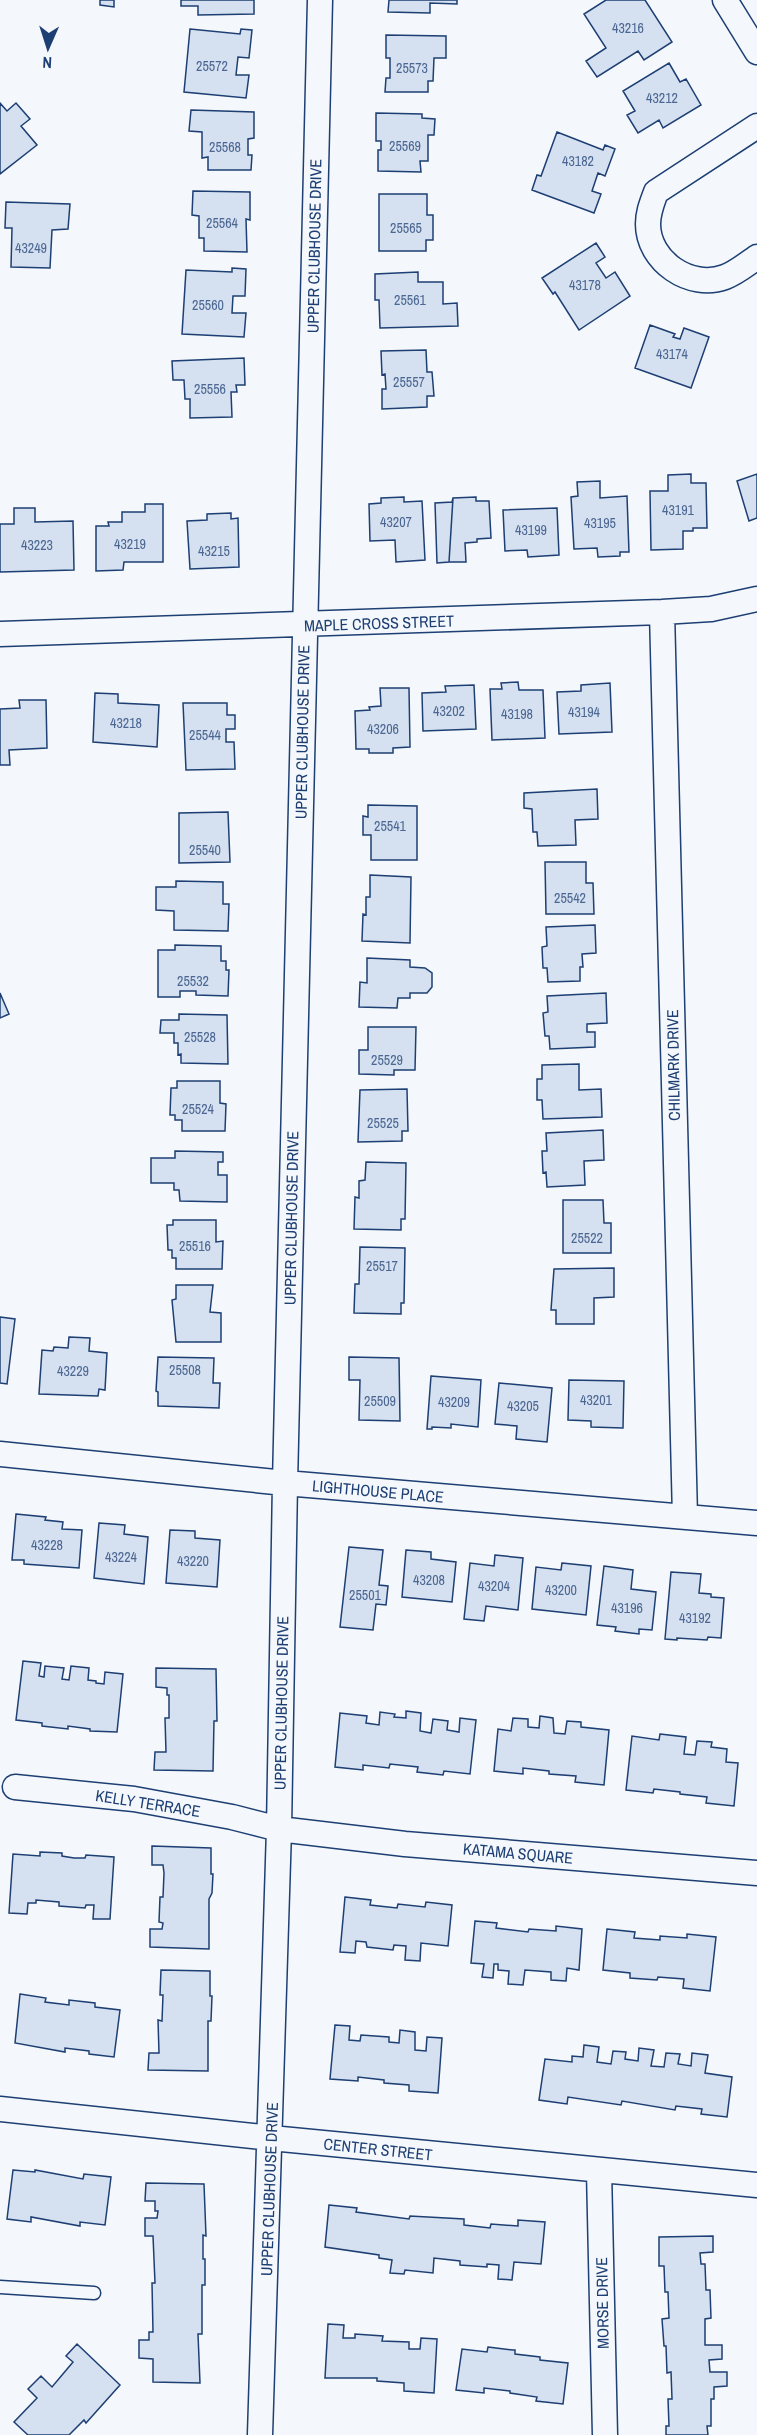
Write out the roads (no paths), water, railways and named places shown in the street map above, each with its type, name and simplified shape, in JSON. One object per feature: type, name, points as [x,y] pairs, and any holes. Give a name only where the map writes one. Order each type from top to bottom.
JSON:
[{"type":"street","name":"UPPER CLUBHOUSE DRIVE","points":[[260,2435],[279,1829],[304,625],[320,0]]},
{"type":"street","points":[[725,0],[757,52]]},
{"type":"street","points":[[757,126],[656,192],[650,209],[648,226],[652,244],[661,259],[675,271],[691,279],[708,281],[726,277],[757,257]]},
{"type":"street","name":"MAPLE CROSS STREET","points":[[0,634],[662,612],[711,609],[757,599]]},
{"type":"street","name":"CHILMARK DRIVE","points":[[662,612],[685,1517]]},
{"type":"street","name":"LIGHTHOUSE PLACE","points":[[0,1454],[285,1483],[757,1523]]},
{"type":"street","name":"KELLY TERRACE","points":[[15,1787],[134,1798],[232,1817],[279,1829]]},
{"type":"street","name":"KATAMA SQUARE","points":[[279,1829],[405,1844],[757,1873]]},
{"type":"street","name":"CENTER STREET","points":[[0,2109],[599,2171],[757,2185]]},
{"type":"street","name":"MORSE DRIVE","points":[[599,2171],[605,2435]]},
{"type":"lane","points":[[0,2287],[94,2293]]}]
